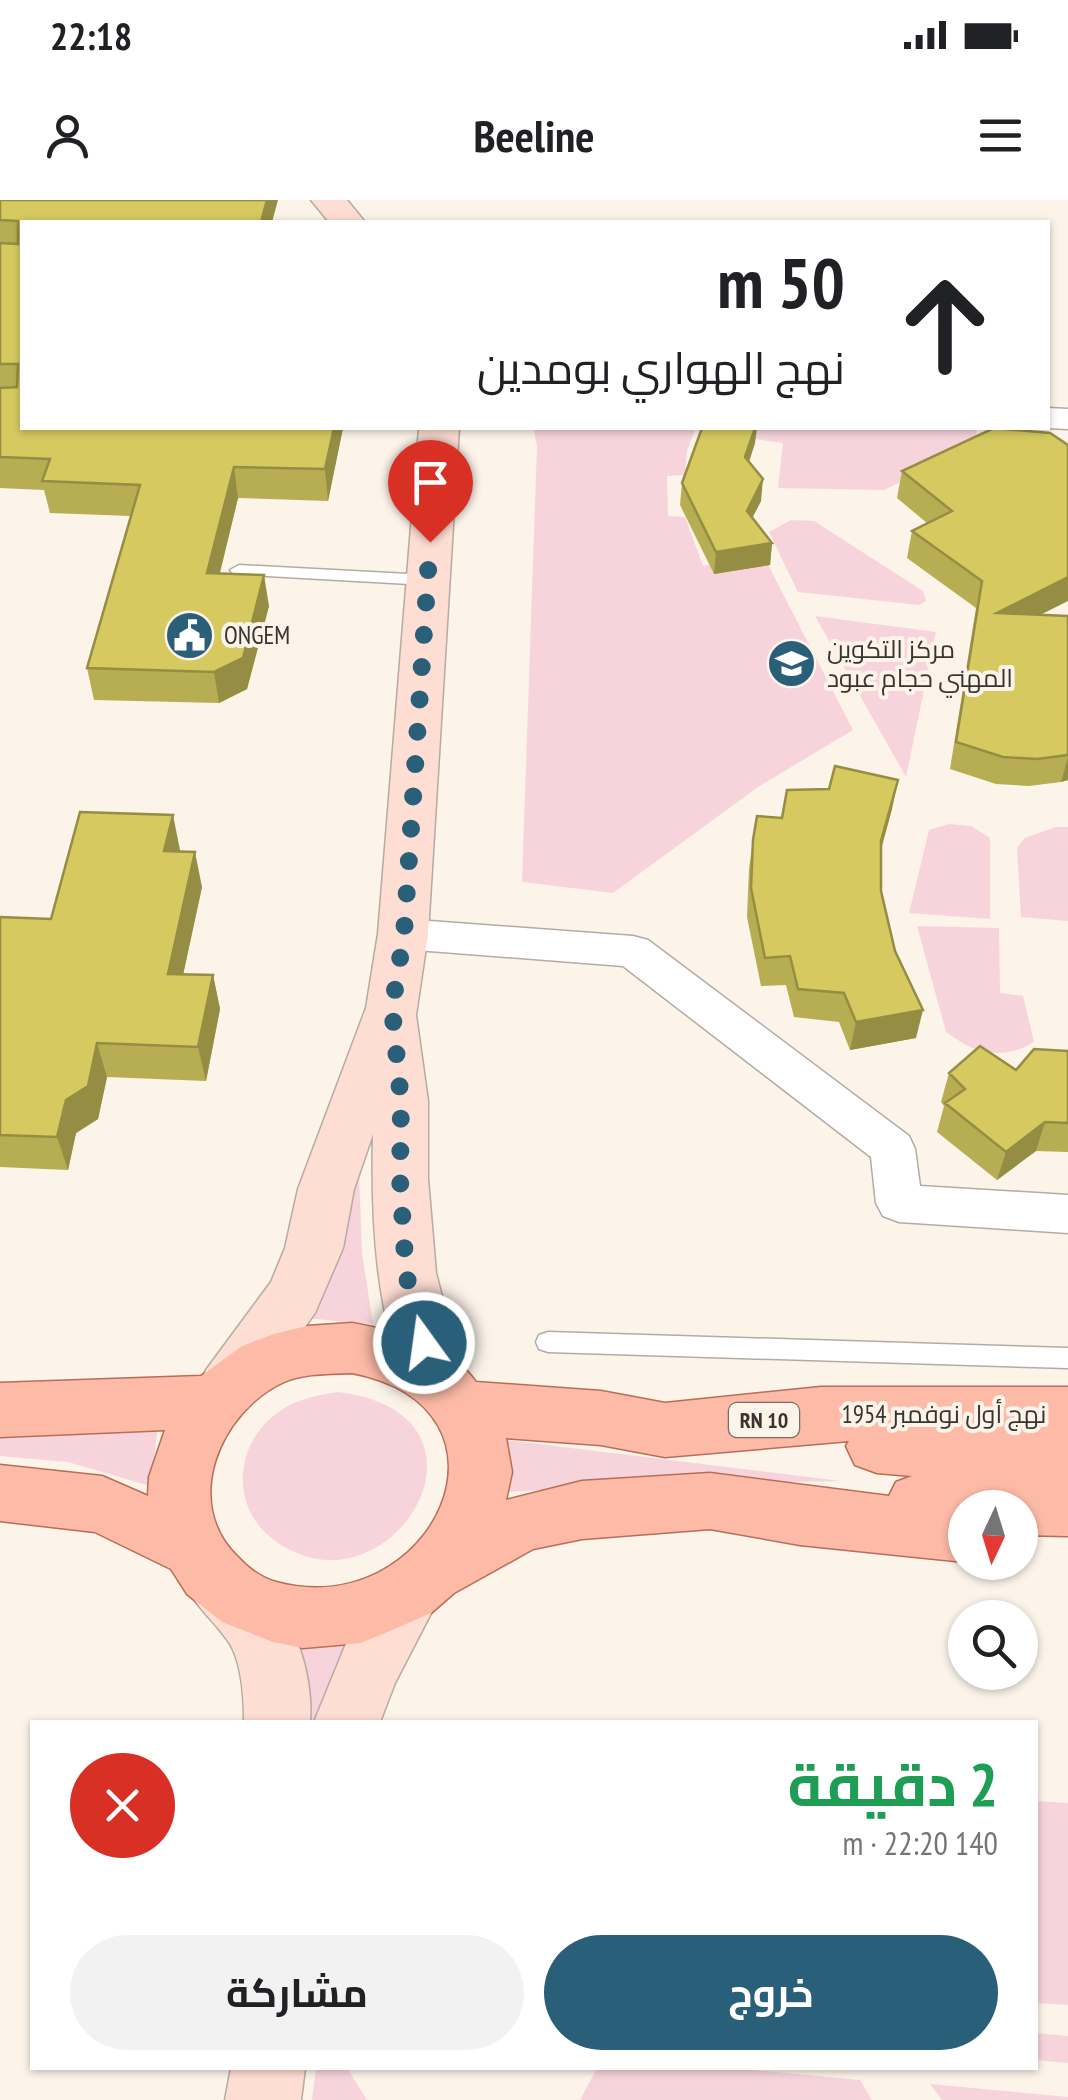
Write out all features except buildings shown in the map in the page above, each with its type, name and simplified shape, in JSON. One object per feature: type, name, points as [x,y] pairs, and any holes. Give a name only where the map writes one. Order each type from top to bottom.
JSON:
[{"type":"main road","points":[[328,200],[344,220]]},
{"type":"main road","points":[[278,1720],[278,1702],[260,1632],[201,1561],[178,1512],[178,1473],[190,1436],[294,1296],[314,1248],[326,1189],[392,1008],[404,934],[439,430]]},
{"type":"main road","points":[[349,1720],[368,1668],[425,1581],[468,1531],[481,1488],[478,1446],[447,1392],[406,1274],[400,1179],[401,1101],[392,1008]]},
{"type":"main road","points":[[0,1410],[219,1395],[264,1364],[307,1350],[352,1348],[395,1356],[447,1392]]},
{"type":"main road","name":"نهج أول نوفمبر 1954","points":[[447,1392],[665,1430],[821,1414],[1068,1414]]},
{"type":"main road","name":"RN 10","points":[[665,1430],[1068,1460]]},
{"type":"main road","points":[[0,1493],[102,1504],[201,1561],[241,1600],[282,1615],[325,1619],[369,1612],[521,1523],[582,1510],[710,1501],[836,1499],[1068,1508]]},
{"type":"main road","points":[[710,1501],[800,1516],[948,1531]]},
{"type":"main road","points":[[1038,1539],[1068,1541]]},
{"type":"main road","points":[[263,2100],[268,2070]]},
{"type":"street","points":[[404,934],[633,951],[893,1149],[899,1203],[1068,1214]]},
{"type":"lane","points":[[239,570],[427,580]]},
{"type":"lane","points":[[548,1342],[1068,1358]]},
{"type":"shaded area","points":[[533,430],[695,430],[687,451],[685,475],[667,476],[668,516],[685,517],[703,566],[759,557],[766,561],[853,730],[758,787],[613,893],[522,882],[537,445]]},
{"type":"shaded area","points":[[695,430],[977,430],[975,447],[884,490],[778,488],[783,443]]},
{"type":"shaded area","points":[[791,520],[814,521],[923,591],[926,601],[919,605],[798,592],[769,532]]},
{"type":"shaded area","points":[[815,616],[936,632],[906,777]]},
{"type":"shaded area","points":[[949,824],[971,826],[990,838],[990,919],[909,913],[929,830]]},
{"type":"shaded area","points":[[1068,827],[1068,921],[1021,917],[1017,848],[1025,838]]},
{"type":"shaded area","points":[[917,926],[999,928],[1000,993],[1023,996],[1034,1042],[1011,1052],[989,1052],[967,1046],[946,1032]]},
{"type":"shaded area","points":[[358,1148],[362,1253],[373,1324],[303,1318]]},
{"type":"shaded area","points":[[338,1392],[392,1408],[420,1436],[427,1471],[416,1506],[392,1536],[357,1556],[317,1559],[274,1540],[259,1526],[249,1510],[243,1475],[253,1440],[265,1424],[293,1403]]},
{"type":"shaded area","points":[[159,1419],[150,1486],[68,1462],[0,1456],[0,1437]]},
{"type":"shaded area","points":[[497,1439],[841,1481],[622,1485],[491,1493]]},
{"type":"shaded area","points":[[296,1619],[358,1627],[321,1720],[301,1720],[303,1692]]},
{"type":"shaded area","points":[[1038,1801],[1068,1803],[1068,2005],[1038,2003]]},
{"type":"shaded area","points":[[1038,2033],[1068,2036],[1068,2063],[1038,2060]]},
{"type":"shaded area","points":[[316,2070],[348,2070],[367,2100],[312,2100]]},
{"type":"shaded area","points":[[596,2070],[753,2070],[860,2080],[872,2100],[580,2100]]},
{"type":"shaded area","points":[[930,2084],[1068,2097],[1068,2100],[942,2100]]},
{"type":"place","name":"ONGEM","points":[[189,635]]},
{"type":"place","name":"مركز التكوين المهني حجام عبود","points":[[792,663]]},
{"type":"route","points":[[424,1343],[406,1274],[400,1179],[401,1101],[392,1008],[404,934],[430,542]]}]
